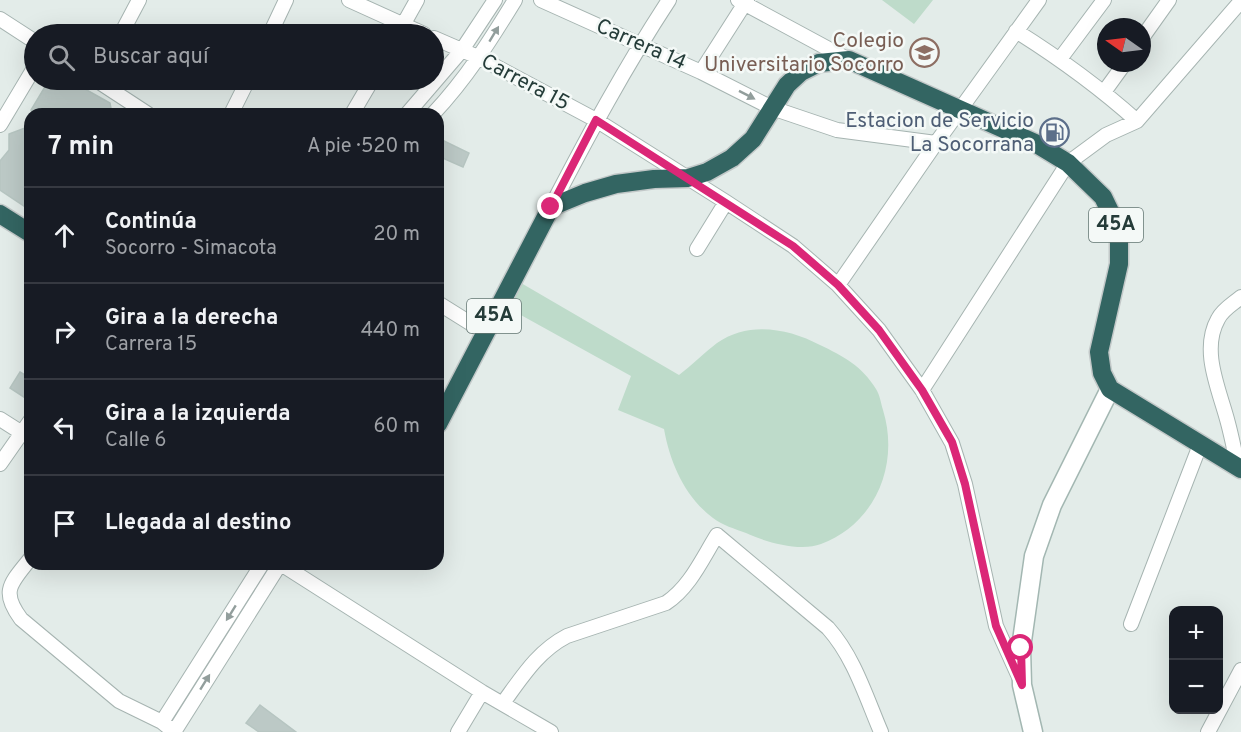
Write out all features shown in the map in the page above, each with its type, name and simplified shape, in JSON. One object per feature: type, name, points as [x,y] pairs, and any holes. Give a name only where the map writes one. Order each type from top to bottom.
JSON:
[{"type":"highway","points":[[551,207],[616,184],[654,178],[688,178],[707,172],[732,158],[753,139],[787,85],[801,72],[819,63],[849,60]]},
{"type":"highway","name":"45A","points":[[849,60],[1035,143],[1068,164],[1103,197],[1119,230],[1119,264],[1099,352],[1102,374],[1110,389]]},
{"type":"highway","name":"45A","points":[[444,413],[551,207]]},
{"type":"highway","points":[[0,214],[24,229]]},
{"type":"highway","points":[[1110,389],[1240,469]]},
{"type":"street","points":[[126,24],[139,0]]},
{"type":"street","points":[[275,24],[286,0]]},
{"type":"street","points":[[349,0],[390,24]]},
{"type":"street","points":[[403,24],[417,0]]},
{"type":"street","points":[[444,71],[462,50],[495,0]]},
{"type":"street","points":[[439,108],[480,58],[515,0]]},
{"type":"street","name":"Carrera 14","points":[[541,0],[701,72],[772,108],[837,130],[936,143]]},
{"type":"street","points":[[551,207],[596,120],[640,44],[669,0]]},
{"type":"street","points":[[838,285],[959,110],[1039,0]]},
{"type":"street","points":[[1060,59],[1104,0]]},
{"type":"street","points":[[1151,25],[1169,0]]},
{"type":"street","points":[[701,72],[743,1],[849,60]]},
{"type":"street","points":[[922,390],[1068,164],[1106,135],[1137,121],[1233,3]]},
{"type":"street","points":[[0,19],[24,35]]},
{"type":"street","points":[[1016,31],[1060,59],[1104,92],[1137,121]]},
{"type":"street","name":"Carrera 15","points":[[444,42],[480,58],[596,120],[793,246],[838,285],[879,330],[922,390],[952,442],[965,484],[996,626],[1022,685]]},
{"type":"street","points":[[1104,92],[1118,72]]},
{"type":"street","points":[[0,125],[24,85]]},
{"type":"street","points":[[112,90],[139,108]]},
{"type":"street","points":[[234,108],[243,90]]},
{"type":"street","points":[[356,108],[366,90]]},
{"type":"street","points":[[412,108],[428,90]]},
{"type":"street","points":[[697,249],[726,202]]},
{"type":"street","points":[[1240,469],[1214,375],[1211,351],[1217,320],[1223,311],[1241,297]]},
{"type":"street","points":[[444,307],[486,333]]},
{"type":"street","points":[[1033,732],[1022,685],[1021,648],[1034,556],[1052,505],[1110,389]]},
{"type":"street","points":[[0,419],[24,426]]},
{"type":"street","points":[[0,464],[24,430]]},
{"type":"street","points":[[1131,624],[1200,445]]},
{"type":"street","points":[[503,703],[533,662],[555,642],[666,603],[673,598],[690,580],[717,535],[837,638],[859,679],[881,732]]},
{"type":"street","points":[[24,567],[11,583],[8,594],[10,605],[21,619],[119,701],[162,723],[174,732],[276,570]]},
{"type":"street","points":[[162,723],[258,570]]},
{"type":"street","points":[[289,570],[482,692],[551,732]]},
{"type":"street","points":[[1208,732],[1241,670]]},
{"type":"street","points":[[458,732],[482,692]]},
{"type":"green space","points":[[882,0],[933,0],[914,24]]},
{"type":"green space","points":[[521,283],[679,375],[717,343],[729,336],[755,329],[795,334],[844,358],[865,374],[876,389],[887,431],[888,451],[885,471],[879,490],[869,507],[840,535],[813,546],[773,543],[724,525],[703,510],[687,490],[670,454],[664,429],[618,410],[631,376],[510,309]]},
{"type":"building","points":[[43,90],[87,90],[110,103],[111,108],[32,108]]},
{"type":"building","points":[[24,128],[24,206],[0,190],[0,161],[9,150],[9,134]]},
{"type":"building","points":[[444,141],[469,153],[463,167],[444,159]]},
{"type":"building","points":[[20,372],[24,374],[24,397],[10,388]]},
{"type":"building","points":[[260,705],[296,732],[259,732],[246,723]]},
{"type":"place","name":"Colegio Universitario Socorro","points":[[925,53]]},
{"type":"place","name":"Estacion de Servicio La Socorrana","points":[[1055,133]]},
{"type":"route","points":[[551,207],[596,120],[793,246],[838,285],[879,330],[922,390],[952,442],[965,484],[996,626],[1022,685],[1021,648]]}]
